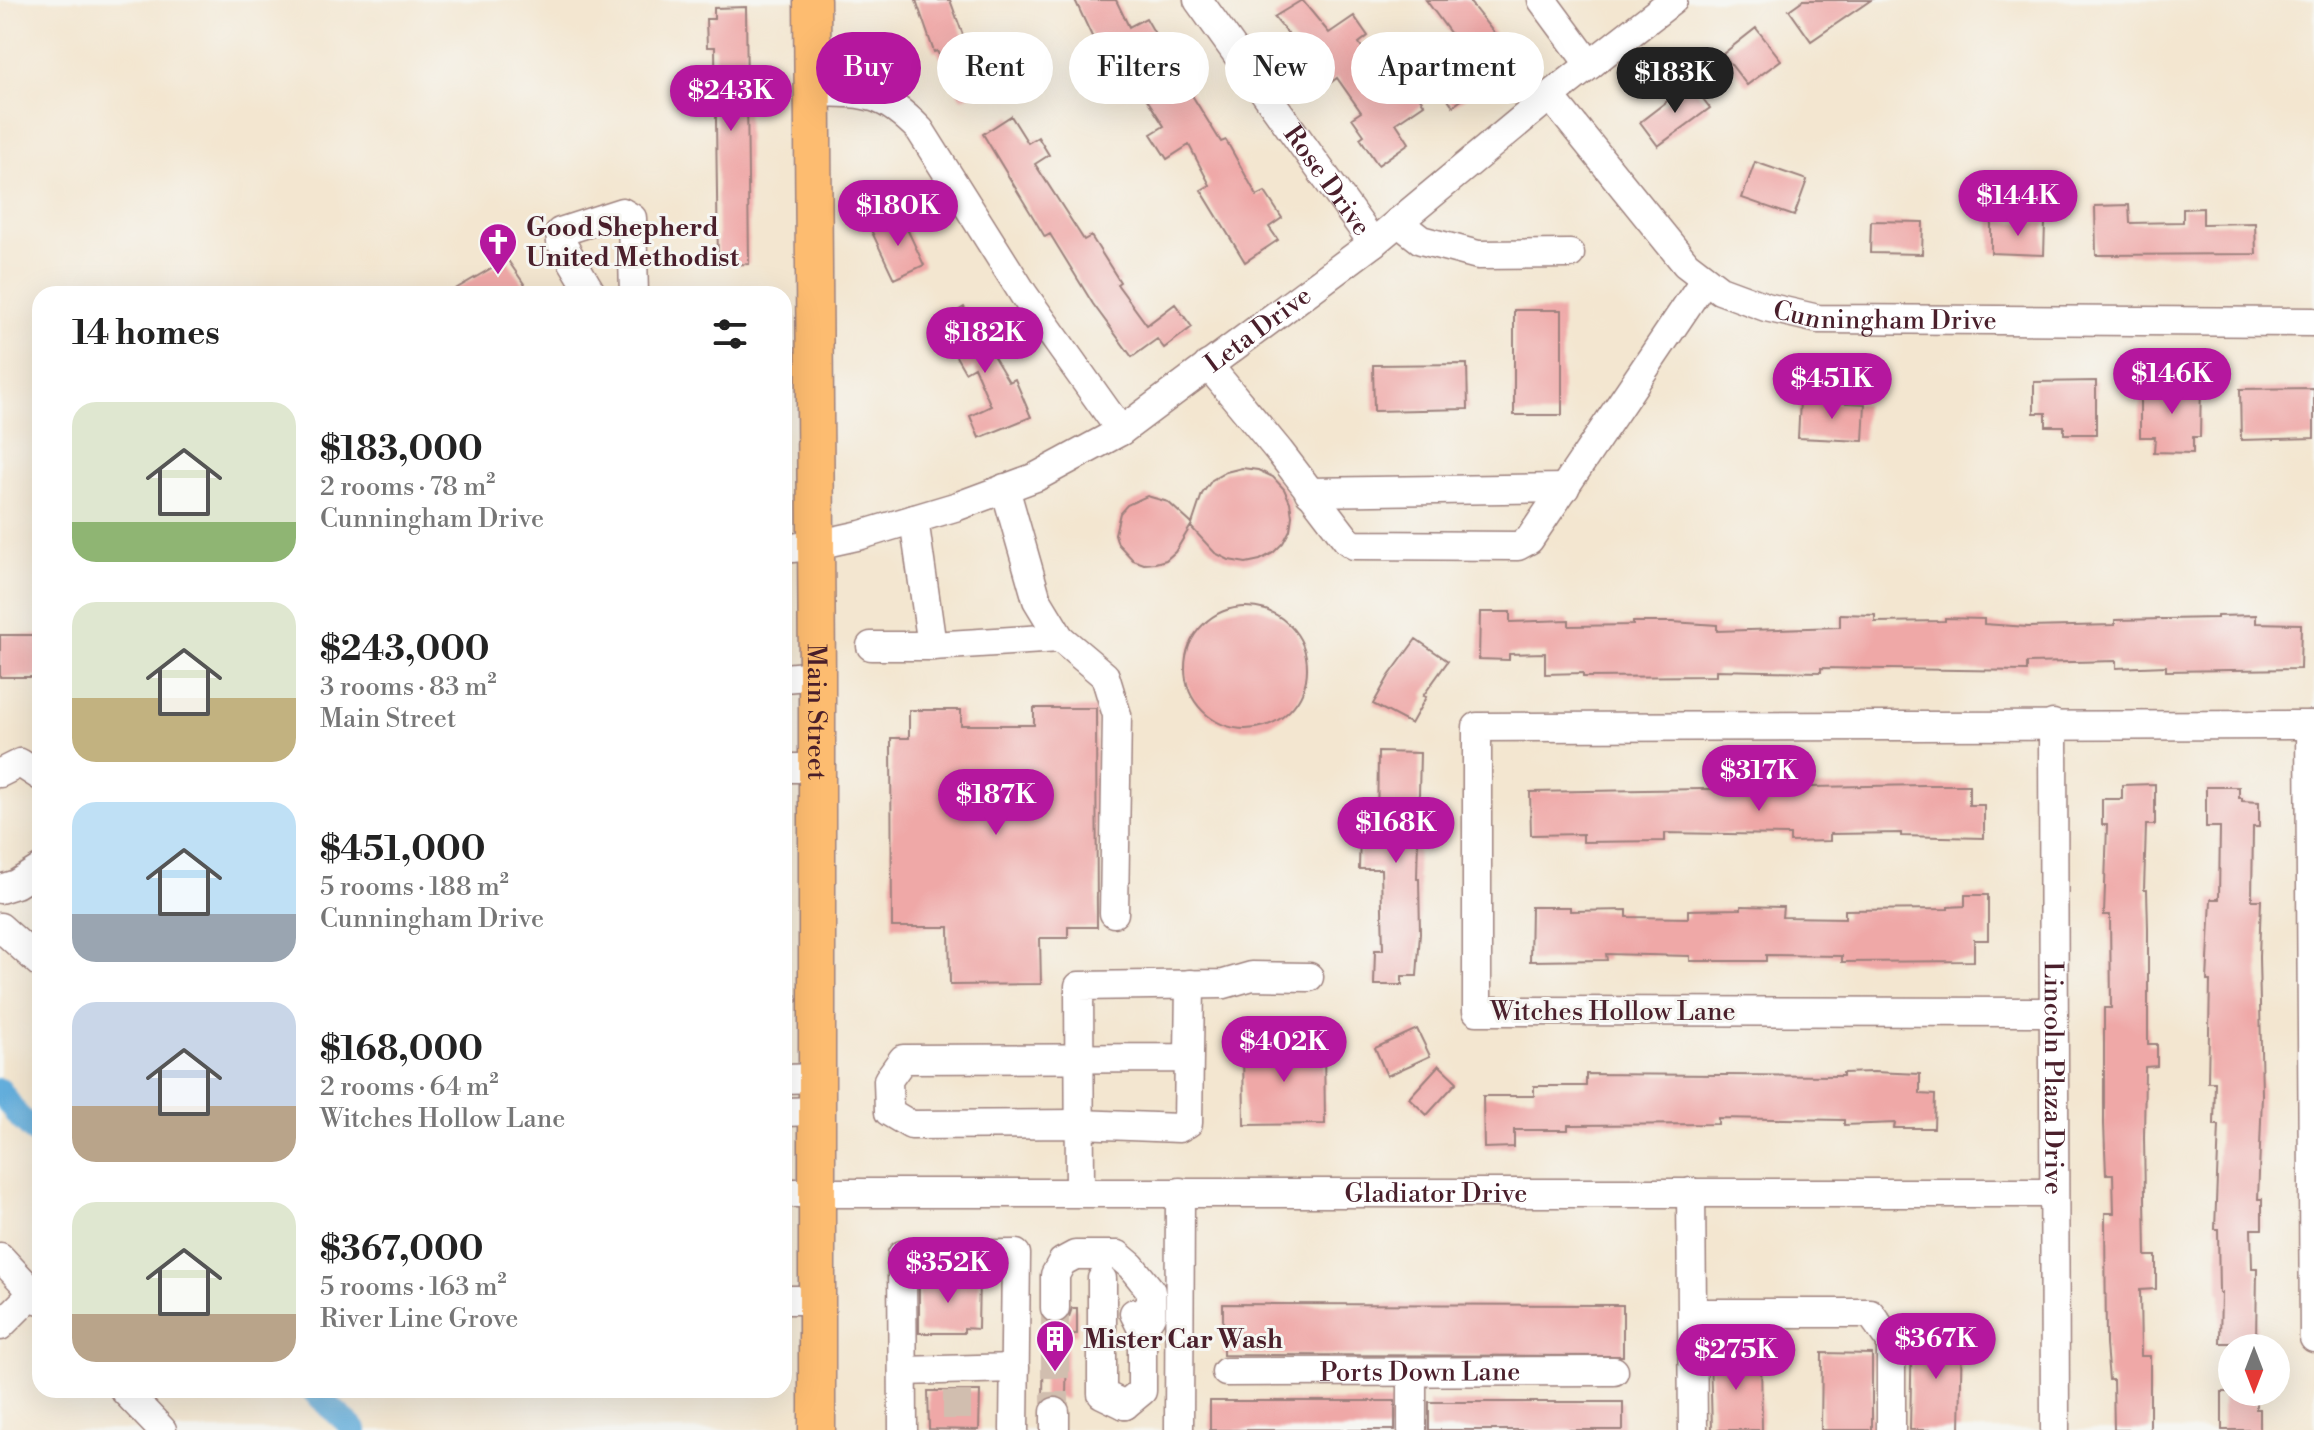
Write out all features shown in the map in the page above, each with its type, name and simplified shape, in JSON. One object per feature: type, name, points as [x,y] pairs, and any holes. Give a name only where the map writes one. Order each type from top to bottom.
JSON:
[{"type":"main road","name":"Main Street","points":[[812,0],[814,92],[800,547],[801,1300],[819,1428]]},
{"type":"street","name":"Rose Drive","points":[[1198,0],[1373,243]]},
{"type":"street","points":[[1542,0],[1590,65]]},
{"type":"street","name":"Leta Drive","points":[[800,547],[914,519],[1036,477],[1121,431],[1373,243],[1550,96],[1673,0]]},
{"type":"street","points":[[814,92],[859,93],[880,98],[901,110],[920,130],[1024,295],[1121,431]]},
{"type":"street","name":"Cunningham Drive","points":[[1550,96],[1686,264],[1720,290],[1766,307],[1818,319],[2314,322]]},
{"type":"street","points":[[587,286],[561,242],[560,232],[622,212],[632,218],[634,286]]},
{"type":"street","points":[[1398,222],[1421,240],[1478,255],[1570,254]]},
{"type":"street","points":[[1208,365],[1354,545],[1518,546],[1529,540],[1705,279]]},
{"type":"street","points":[[1005,488],[1037,600],[1060,638],[1105,676],[1117,715],[1114,913]]},
{"type":"street","points":[[1309,492],[1565,488]]},
{"type":"street","points":[[914,519],[932,646]]},
{"type":"street","points":[[871,646],[932,646],[1060,638]]},
{"type":"street","name":"Lincoln Plaza Drive","points":[[2053,724],[2055,1430]]},
{"type":"street","points":[[2312,725],[2314,1338]]},
{"type":"street","name":"Witches Hollow Lane","points":[[2053,1012],[1477,1011],[1477,727],[2312,725]]},
{"type":"street","points":[[0,773],[20,763],[32,771]]},
{"type":"street","points":[[0,889],[32,874]]},
{"type":"street","points":[[0,927],[32,956]]},
{"type":"street","points":[[1080,1192],[1079,986],[1224,984],[1252,976],[1309,977]]},
{"type":"street","points":[[1189,1058],[903,1059],[888,1080],[889,1112],[911,1125],[1080,1124],[1179,1128],[1188,1123],[1189,1058],[1190,984]]},
{"type":"street","name":"Gladiator Drive","points":[[801,1192],[2053,1193]]},
{"type":"street","points":[[1179,1430],[1180,1192]]},
{"type":"street","points":[[1691,1192],[1693,1430]]},
{"type":"street","points":[[903,1430],[902,1255],[1016,1254],[1014,1430]]},
{"type":"street","points":[[1055,1308],[1055,1275],[1062,1262],[1075,1255],[1118,1255],[1151,1291],[1151,1316],[1142,1329],[1142,1391],[1126,1418],[1102,1394],[1102,1279]]},
{"type":"street","points":[[0,1257],[32,1291]]},
{"type":"street","points":[[0,1326],[32,1300]]},
{"type":"street","points":[[1693,1313],[1870,1313],[1891,1342],[1891,1430]]},
{"type":"street","points":[[903,1371],[957,1380],[1015,1368]]},
{"type":"street","name":"Ports Down Lane","points":[[1226,1372],[1614,1371]]},
{"type":"street","points":[[1412,1372],[1412,1430]]},
{"type":"street","points":[[132,1398],[162,1430]]},
{"type":"building","points":[[916,0],[950,0],[962,32],[937,32],[937,51],[934,52]]},
{"type":"building","points":[[1075,0],[1116,0],[1129,27],[1146,18],[1154,32],[1090,32]]},
{"type":"building","points":[[1302,0],[1328,32],[1286,32],[1274,17]]},
{"type":"building","points":[[1426,0],[1468,0],[1493,32],[1449,32]]},
{"type":"building","points":[[1803,0],[1871,0],[1811,41],[1789,10]]},
{"type":"building","points":[[746,7],[749,264],[718,265],[715,47],[707,47],[706,19],[714,19],[714,8]]},
{"type":"building","points":[[1354,16],[1365,32],[1351,32],[1351,98],[1337,78],[1335,79],[1335,32],[1330,32]]},
{"type":"building","points":[[1756,28],[1781,60],[1747,85],[1723,54]]},
{"type":"building","points":[[1691,83],[1710,108],[1658,146],[1640,122]]},
{"type":"building","points":[[1150,104],[1197,104],[1221,142],[1226,140],[1257,196],[1265,192],[1282,218],[1269,227],[1278,240],[1245,262],[1201,190],[1210,185],[1189,145],[1167,159],[1151,134],[1164,126]]},
{"type":"building","points":[[1355,104],[1424,104],[1396,123],[1409,143],[1378,165],[1360,138],[1364,135],[1352,118],[1361,112]]},
{"type":"building","points":[[1011,116],[1028,143],[1038,137],[1049,155],[1035,164],[1084,240],[1091,236],[1120,282],[1117,284],[1147,325],[1175,304],[1192,327],[1164,348],[1157,339],[1132,357],[1093,304],[1050,234],[1045,237],[983,134]]},
{"type":"building","points":[[1755,162],[1807,180],[1794,216],[1742,198]]},
{"type":"building","points":[[2129,205],[2130,223],[2183,222],[2183,209],[2203,208],[2203,224],[2255,223],[2256,254],[2096,255],[2095,206]]},
{"type":"building","points":[[901,216],[924,265],[894,279],[871,230]]},
{"type":"building","points":[[1871,221],[1923,222],[1922,254],[1870,253]]},
{"type":"building","points":[[1991,221],[2045,223],[2044,255],[1991,253]]},
{"type":"building","points":[[507,259],[526,286],[461,286]]},
{"type":"building","points":[[964,307],[1009,382],[1015,379],[1031,417],[979,438],[970,416],[991,406],[974,367],[965,372],[937,323]]},
{"type":"building","points":[[1514,310],[1562,310],[1562,415],[1514,415]]},
{"type":"building","points":[[1467,364],[1468,409],[1374,411],[1373,365]]},
{"type":"building","points":[[2096,381],[2096,434],[2064,434],[2064,426],[2046,426],[2046,413],[2034,413],[2034,382]]},
{"type":"building","points":[[2170,381],[2201,381],[2200,437],[2193,437],[2193,453],[2154,452],[2155,437],[2140,437],[2140,390],[2170,390]]},
{"type":"building","points":[[2314,388],[2314,438],[2241,440],[2240,389]]},
{"type":"building","points":[[1800,401],[1865,404],[1863,441],[1798,438]]},
{"type":"building","points":[[1242,468],[1258,470],[1273,477],[1284,489],[1292,516],[1290,530],[1283,543],[1273,553],[1246,563],[1215,553],[1191,527],[1202,494],[1212,480]]},
{"type":"building","points":[[1147,496],[1168,502],[1192,524],[1175,552],[1166,560],[1144,564],[1133,560],[1118,544],[1115,534],[1120,513],[1127,505]]},
{"type":"building","points":[[1246,607],[1269,612],[1289,625],[1302,645],[1307,668],[1302,691],[1289,711],[1269,724],[1246,729],[1223,724],[1203,711],[1190,691],[1185,668],[1190,645],[1203,625],[1223,612]]},
{"type":"building","points":[[1480,612],[1510,612],[1510,622],[1569,620],[1569,626],[1672,622],[1717,625],[1717,631],[1840,627],[1840,614],[1875,615],[1875,622],[1984,619],[1984,624],[2028,627],[2115,625],[2115,620],[2256,615],[2256,623],[2301,624],[2300,669],[2166,671],[2166,666],[2116,668],[2116,661],[2027,663],[2027,671],[1821,668],[1821,672],[1716,670],[1716,676],[1583,677],[1583,673],[1545,674],[1545,653],[1509,654],[1509,660],[1479,659]]},
{"type":"building","points":[[0,635],[32,635],[32,677],[0,677]]},
{"type":"building","points":[[1416,639],[1448,661],[1423,696],[1426,697],[1411,724],[1373,704]]},
{"type":"building","points":[[1034,708],[1096,708],[1097,927],[1068,927],[1068,938],[1040,938],[1041,984],[950,985],[949,927],[892,927],[891,738],[909,738],[909,710],[961,710],[961,725],[1034,725]]},
{"type":"building","points":[[1378,752],[1420,753],[1417,879],[1420,933],[1417,976],[1402,976],[1402,985],[1374,985],[1375,950],[1383,950],[1381,869],[1359,869],[1360,833],[1377,833]]},
{"type":"building","points":[[2155,784],[2155,825],[2146,825],[2144,890],[2147,890],[2148,928],[2148,1044],[2157,1044],[2157,1066],[2145,1067],[2144,1138],[2146,1256],[2156,1256],[2156,1289],[2140,1290],[2141,1356],[2150,1356],[2150,1430],[2114,1430],[2113,1380],[2109,1380],[2106,1345],[2105,1213],[2114,1213],[2113,1174],[2106,1174],[2104,1124],[2104,1008],[2111,1008],[2110,915],[2104,915],[2107,825],[2102,825],[2102,799],[2122,799],[2122,785]]},
{"type":"building","points":[[1969,785],[1969,805],[1984,805],[1984,838],[1901,836],[1901,833],[1830,834],[1830,841],[1790,842],[1790,835],[1665,833],[1665,841],[1583,842],[1583,834],[1531,835],[1530,792]]},
{"type":"building","points":[[2206,787],[2239,787],[2242,801],[2259,802],[2259,827],[2253,827],[2252,900],[2261,900],[2262,1095],[2258,1199],[2262,1199],[2262,1229],[2251,1229],[2252,1268],[2257,1268],[2256,1334],[2220,1334],[2218,1229],[2215,1229],[2219,1125],[2214,1125],[2215,1082],[2208,1082],[2210,981],[2207,981],[2211,899],[2219,899],[2220,827],[2206,827]]},
{"type":"building","points":[[1965,895],[1988,895],[1988,940],[1974,940],[1974,961],[1842,962],[1842,956],[1766,955],[1766,961],[1690,961],[1690,956],[1606,954],[1607,960],[1530,961],[1531,907],[1570,907],[1570,911],[1627,910],[1627,917],[1688,918],[1688,910],[1783,907],[1782,917],[1845,918],[1845,910],[1948,909],[1965,906]]},
{"type":"building","points":[[1417,1029],[1430,1056],[1387,1076],[1375,1048]]},
{"type":"building","points":[[1324,1044],[1325,1124],[1244,1125],[1243,1045]]},
{"type":"building","points":[[1439,1065],[1457,1082],[1427,1115],[1409,1098]]},
{"type":"building","points":[[1843,1073],[1920,1074],[1920,1094],[1935,1095],[1934,1128],[1894,1128],[1895,1123],[1844,1125],[1844,1120],[1718,1118],[1718,1124],[1568,1125],[1568,1130],[1514,1130],[1514,1147],[1484,1148],[1483,1096],[1534,1096],[1534,1086],[1586,1086],[1586,1074],[1843,1076]]},
{"type":"building","points":[[979,1277],[978,1329],[964,1328],[964,1333],[919,1333],[919,1278]]},
{"type":"building","points":[[1223,1304],[1623,1305],[1623,1356],[1223,1355]]},
{"type":"building","name":"Mister Car Wash","points":[[1072,1308],[1077,1308],[1077,1334],[1067,1334],[1066,1400],[1054,1395],[1043,1400],[1044,1321],[1054,1325],[1063,1323]]},
{"type":"building","points":[[1912,1331],[1962,1332],[1960,1430],[1910,1430]]},
{"type":"building","points":[[1761,1353],[1762,1430],[1712,1430],[1710,1354]]},
{"type":"building","points":[[1822,1353],[1872,1354],[1872,1430],[1821,1430]]},
{"type":"building","points":[[928,1391],[980,1391],[979,1430],[929,1429]]},
{"type":"building","points":[[1210,1401],[1395,1401],[1395,1430],[1210,1430]]},
{"type":"building","points":[[1429,1402],[1623,1402],[1623,1430],[1429,1430]]},
{"type":"building","points":[[2222,1406],[2256,1406],[2260,1409],[2260,1430],[2222,1430]]},
{"type":"waterway","points":[[0,1090],[17,1115],[32,1129]]},
{"type":"waterway","points":[[321,1398],[355,1430]]},
{"type":"tunnel","points":[[1055,1308],[1055,1412]]},
{"type":"tunnel","points":[[957,1391],[957,1430]]},
{"type":"place","name":"Good Shepherd United Methodist","points":[[498,276]]},
{"type":"place","name":"Mister Car Wash","points":[[1055,1373]]}]
